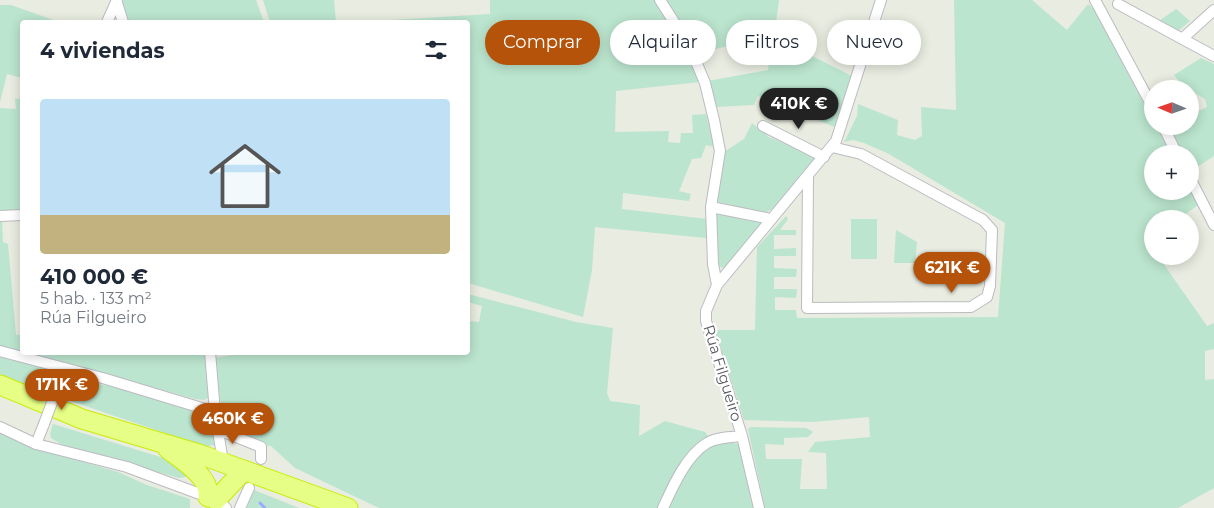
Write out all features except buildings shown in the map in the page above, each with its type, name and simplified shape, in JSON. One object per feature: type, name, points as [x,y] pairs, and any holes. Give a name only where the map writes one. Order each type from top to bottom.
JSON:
[{"type":"highway","points":[[0,385],[82,419],[223,462],[348,508]]},
{"type":"highway","points":[[159,442],[188,465],[206,483],[216,502],[244,470]]},
{"type":"street","points":[[660,0],[690,48],[705,83],[720,151],[711,207],[713,264],[718,285]]},
{"type":"street","name":"Rúa Filgueiro","points":[[760,508],[742,436],[706,321],[706,311],[718,285],[832,147],[842,125],[881,0]]},
{"type":"street","points":[[1096,1],[1105,6],[1121,2],[1214,56]]},
{"type":"street","points":[[1096,1],[1144,91]]},
{"type":"street","points":[[109,20],[117,2]]},
{"type":"street","points":[[117,2],[122,20]]},
{"type":"street","points":[[1182,39],[1214,10]]},
{"type":"street","points":[[763,126],[824,157]]},
{"type":"street","points":[[808,177],[807,308],[971,307],[987,297],[990,286],[992,230],[983,220],[861,154],[832,147]]},
{"type":"street","points":[[1199,196],[1214,225]]},
{"type":"street","points":[[711,207],[766,218],[770,221]]},
{"type":"street","points":[[0,216],[20,215]]},
{"type":"street","points":[[0,351],[106,379],[215,412]]},
{"type":"street","points":[[210,355],[215,412],[223,462]]},
{"type":"street","points":[[36,444],[64,368]]},
{"type":"street","points":[[0,427],[36,444],[127,468],[216,502]]},
{"type":"street","points":[[219,430],[261,447],[261,459]]},
{"type":"street","points":[[663,508],[686,464],[701,448],[709,442],[742,436]]},
{"type":"street","points":[[240,508],[250,488]]},
{"type":"green space","points":[[121,0],[256,0],[263,20],[127,20]]},
{"type":"green space","points":[[263,0],[334,0],[336,20],[269,20]]},
{"type":"green space","points":[[490,0],[656,0],[668,20],[610,20],[610,65],[694,65],[700,82],[616,91],[615,132],[669,131],[668,142],[680,143],[681,133],[693,133],[692,115],[706,114],[714,147],[706,145],[701,158],[692,159],[679,191],[691,194],[689,201],[623,193],[622,209],[707,219],[706,238],[595,227],[592,270],[583,317],[470,284],[470,20],[392,20],[490,14]]},
{"type":"green space","points":[[666,0],[779,0],[776,20],[726,20],[726,47],[716,49],[716,20],[677,20]]},
{"type":"green space","points":[[954,0],[1032,0],[1067,30],[1088,4],[1095,10],[1144,104],[1144,135],[1161,135],[1166,145],[1144,145],[1144,200],[1195,200],[1198,205],[1191,210],[1144,210],[1144,265],[1164,265],[1207,326],[1214,323],[1214,349],[1205,351],[1205,380],[1214,379],[1214,488],[1178,508],[765,508],[748,429],[751,427],[806,428],[813,432],[808,437],[784,438],[784,445],[765,444],[766,459],[802,459],[800,489],[827,489],[826,453],[808,452],[815,442],[870,437],[869,417],[812,422],[744,420],[715,330],[755,330],[757,247],[786,216],[788,219],[780,230],[796,230],[796,235],[774,235],[774,249],[796,248],[796,256],[774,256],[774,268],[797,269],[796,277],[774,277],[774,289],[797,289],[796,298],[775,297],[775,310],[796,310],[797,318],[998,317],[1005,223],[889,154],[853,140],[844,142],[857,116],[858,104],[898,120],[897,135],[915,140],[922,136],[921,107],[956,110]]},
{"type":"green space","points":[[0,5],[11,5],[53,20],[20,20],[20,77],[7,74],[0,102]]},
{"type":"green space","points":[[1176,9],[1190,21],[1178,31],[1159,21]]},
{"type":"green space","points":[[817,58],[854,77],[837,128],[758,96],[754,105],[715,107],[708,81],[768,70],[769,65],[817,65]]},
{"type":"green space","points":[[1201,58],[1214,64],[1214,156],[1199,166],[1199,145],[1177,145],[1172,135],[1199,135],[1199,111],[1207,107],[1205,99],[1199,95],[1199,80],[1178,80],[1174,75]]},
{"type":"green space","points":[[20,98],[20,211],[0,212],[0,108],[16,109],[15,99]]},
{"type":"green space","points":[[752,123],[769,137],[812,155],[815,160],[774,208],[765,213],[723,205],[719,203],[716,197],[724,152],[744,139]]},
{"type":"green space","points":[[720,212],[762,220],[763,223],[726,268],[719,267],[715,215]]},
{"type":"green space","points":[[851,219],[877,219],[877,259],[851,259]]},
{"type":"green space","points":[[0,221],[2,221],[3,242],[8,244],[16,335],[20,334],[20,351],[0,346]]},
{"type":"green space","points":[[896,230],[917,242],[915,263],[894,263]]},
{"type":"green space","points":[[470,295],[576,322],[613,328],[607,393],[610,401],[640,405],[639,436],[665,421],[705,432],[708,436],[688,457],[662,508],[379,508],[295,468],[271,446],[262,445],[225,430],[214,358],[232,355],[470,355],[470,321],[479,322],[482,306],[470,303]]},
{"type":"green space","points":[[34,355],[206,355],[210,397],[204,400]]},
{"type":"green space","points":[[0,356],[48,370],[52,376],[49,391],[0,378]]},
{"type":"green space","points":[[71,381],[144,394],[200,415],[213,425],[215,431],[214,445],[206,447],[62,398],[65,389]]},
{"type":"green space","points":[[53,424],[170,460],[193,476],[179,478],[64,446],[51,438],[50,434]]},
{"type":"green space","points":[[0,432],[46,451],[118,472],[147,485],[190,499],[190,508],[0,508]]},
{"type":"green space","points":[[721,441],[739,444],[754,508],[669,508],[681,481],[703,450]]},
{"type":"green space","points":[[254,490],[299,508],[247,508]]},
{"type":"waterway","points":[[260,503],[265,508]]}]
